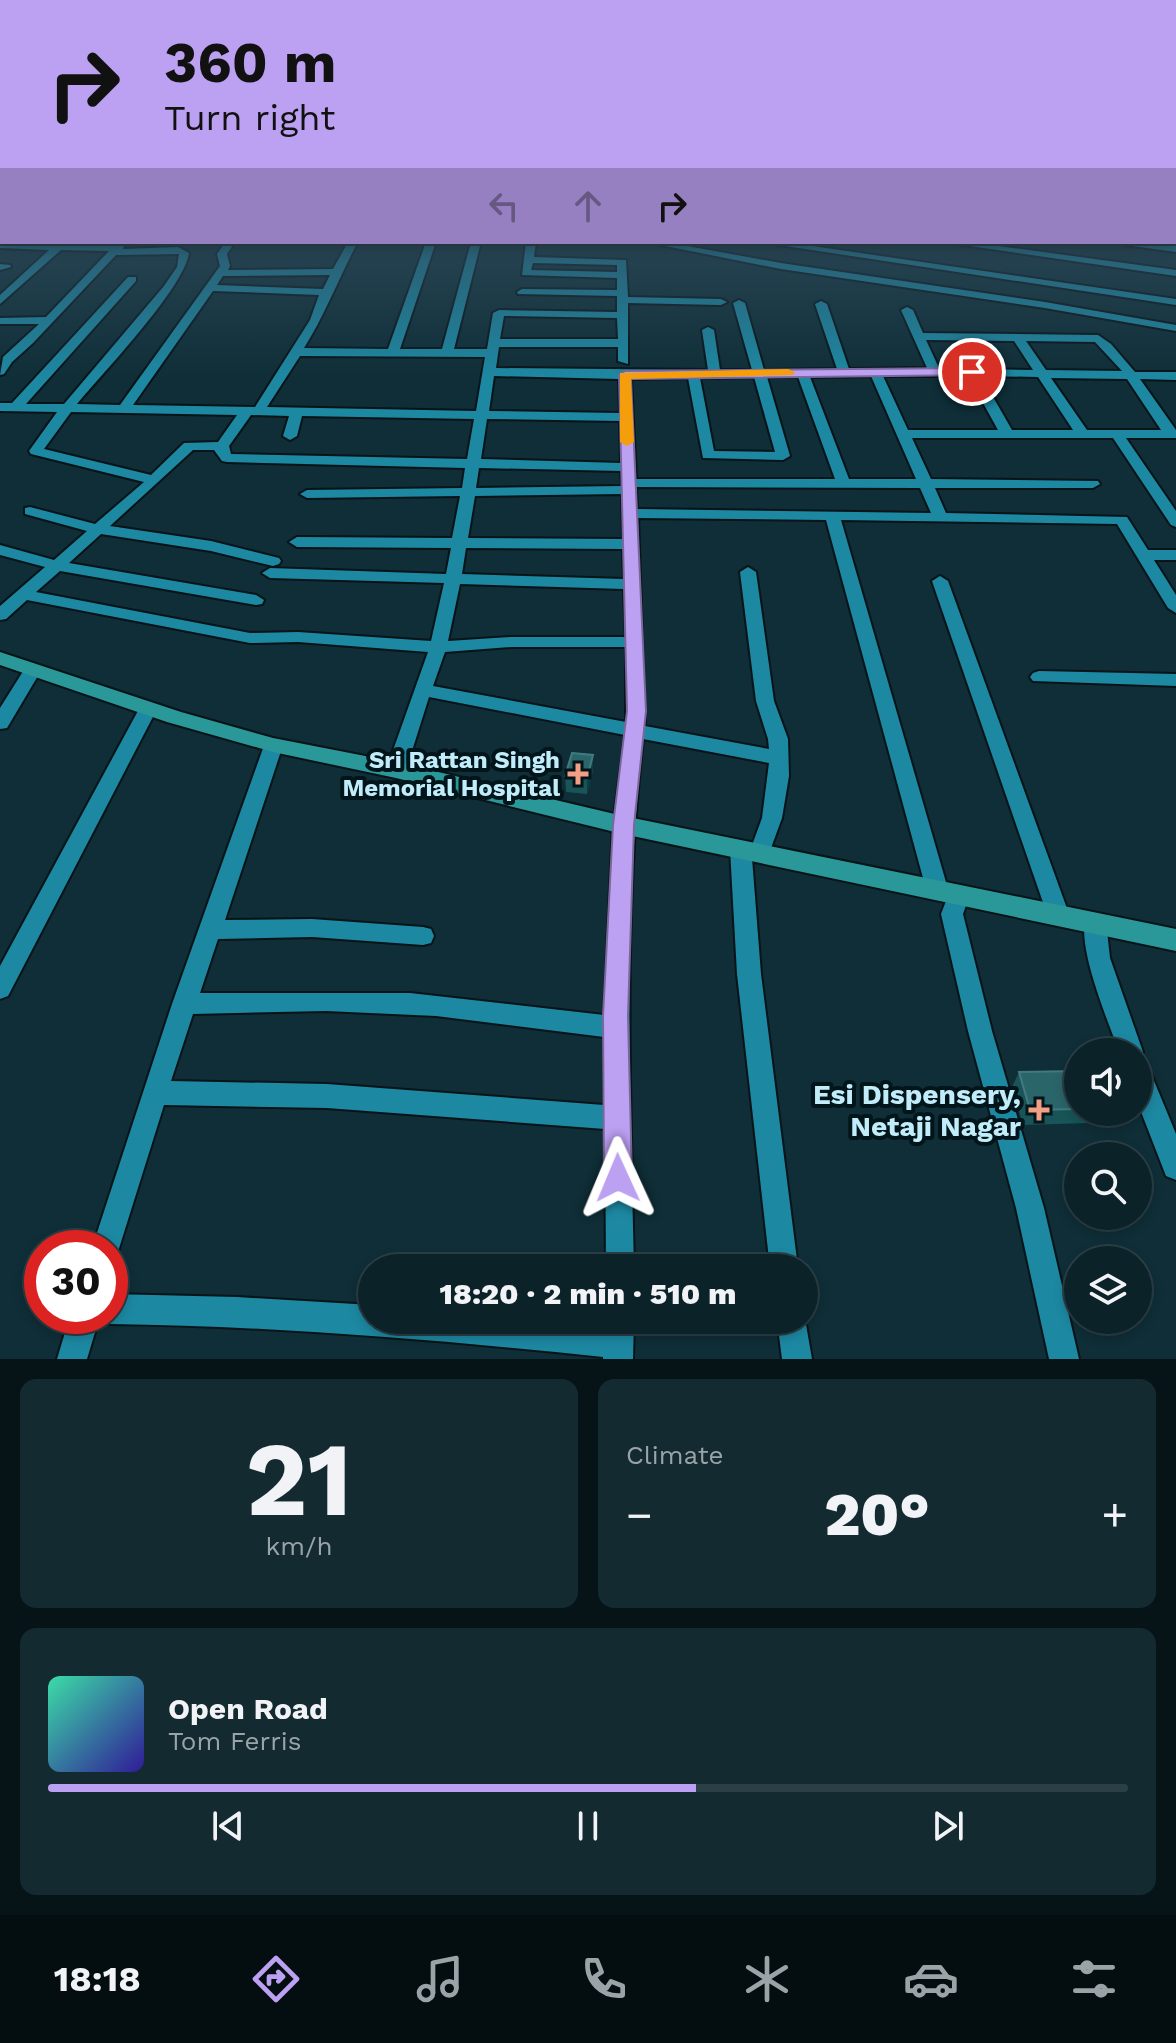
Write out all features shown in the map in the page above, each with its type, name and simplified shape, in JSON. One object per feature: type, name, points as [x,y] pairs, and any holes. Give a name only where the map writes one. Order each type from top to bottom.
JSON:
[{"type":"main road","points":[[0,658],[148,709],[273,745],[396,770],[623,825],[1176,940]]},
{"type":"street","points":[[0,301],[52,252]]},
{"type":"street","points":[[0,371],[7,360],[113,252]]},
{"type":"street","points":[[154,480],[36,451],[168,288],[182,267],[183,252]]},
{"type":"street","points":[[124,409],[221,273],[225,266],[223,252]]},
{"type":"street","points":[[347,252],[326,292],[316,320],[252,412],[222,446],[223,455],[239,459],[471,462],[628,480]]},
{"type":"street","points":[[393,353],[427,252]]},
{"type":"street","points":[[447,353],[473,252]]},
{"type":"street","points":[[518,313],[530,252]]},
{"type":"street","points":[[698,252],[1176,328]]},
{"type":"street","points":[[836,252],[1176,302]]},
{"type":"street","points":[[1024,252],[1176,273]]},
{"type":"street","points":[[529,260],[622,262],[637,711],[623,825],[616,1027],[620,1254]]},
{"type":"street","points":[[221,273],[337,272]]},
{"type":"street","points":[[526,273],[622,275]]},
{"type":"street","points":[[16,407],[132,279]]},
{"type":"street","points":[[210,288],[326,292]]},
{"type":"street","points":[[522,292],[622,303]]},
{"type":"street","points":[[396,770],[438,647],[460,543],[471,462],[499,313],[622,303],[721,302]]},
{"type":"street","points":[[693,373],[708,455],[783,456],[739,303]]},
{"type":"street","points":[[821,304],[844,373]]},
{"type":"street","points":[[907,310],[935,372]]},
{"type":"street","points":[[0,321],[48,320]]},
{"type":"street","points":[[708,330],[714,373]]},
{"type":"street","points":[[918,336],[1098,339],[1105,343],[1173,434]]},
{"type":"street","points":[[1018,338],[1082,433]]},
{"type":"street","points":[[296,352],[447,353],[624,343]]},
{"type":"street","points":[[489,372],[625,368],[693,373],[972,372],[1176,376]]},
{"type":"street","points":[[802,372],[844,485]]},
{"type":"street","points":[[875,372],[941,518]]},
{"type":"street","points":[[972,372],[1006,432]]},
{"type":"street","points":[[0,407],[626,417]]},
{"type":"street","points":[[290,436],[297,412]]},
{"type":"street","points":[[1116,433],[1176,522]]},
{"type":"street","points":[[904,434],[1173,434]]},
{"type":"street","points":[[0,615],[189,446],[222,446]]},
{"type":"street","points":[[307,494],[469,490],[628,480],[927,486],[1093,484]]},
{"type":"street","points":[[30,511],[97,529],[211,546],[271,567],[453,580],[632,584]]},
{"type":"street","points":[[630,513],[1122,520],[1176,608]]},
{"type":"street","points":[[832,516],[948,891],[980,1031],[1030,1208],[1064,1359]]},
{"type":"street","points":[[297,542],[631,544]]},
{"type":"street","points":[[0,550],[56,565],[256,600]]},
{"type":"street","points":[[1143,555],[1176,555]]},
{"type":"street","points":[[748,572],[765,701],[778,739],[772,818],[750,851],[751,990],[782,1254]]},
{"type":"street","points":[[940,581],[1058,914]]},
{"type":"street","points":[[23,594],[250,638],[298,637],[438,647],[511,642],[634,642]]},
{"type":"street","points":[[0,723],[33,669]]},
{"type":"street","points":[[1039,677],[1176,680]]},
{"type":"street","points":[[423,690],[778,758]]},
{"type":"street","points":[[0,989],[148,709]]},
{"type":"street","points":[[112,1230],[184,1004],[273,745]]},
{"type":"street","points":[[1095,922],[1098,958],[1126,1038]]},
{"type":"street","points":[[210,930],[312,928],[423,936]]},
{"type":"street","points":[[184,1004],[302,1001],[412,1003],[564,1024],[616,1027]]},
{"type":"street","points":[[155,1093],[327,1096],[617,1118]]},
{"type":"street","points":[[1152,1107],[1176,1167]]},
{"type":"street","points":[[128,1309],[190,1309],[618,1341]]},
{"type":"street","points":[[72,1359],[80,1334]]},
{"type":"street","points":[[794,1334],[797,1359]]},
{"type":"building","points":[[572,753],[593,755],[587,779],[565,776]]},
{"type":"building","points":[[1064,1071],[1064,1109],[1030,1110],[1019,1072]]},
{"type":"slow traffic","points":[[627,442],[625,375],[788,372]]},
{"type":"place","name":"Sri Rattan Singh Memorial Hospital","points":[[578,774]]},
{"type":"place","name":"Esi Dispensery, Netaji Nagar","points":[[1039,1110]]},
{"type":"route","points":[[618,1178],[616,1016],[623,825],[637,711],[625,375],[972,372]]}]
